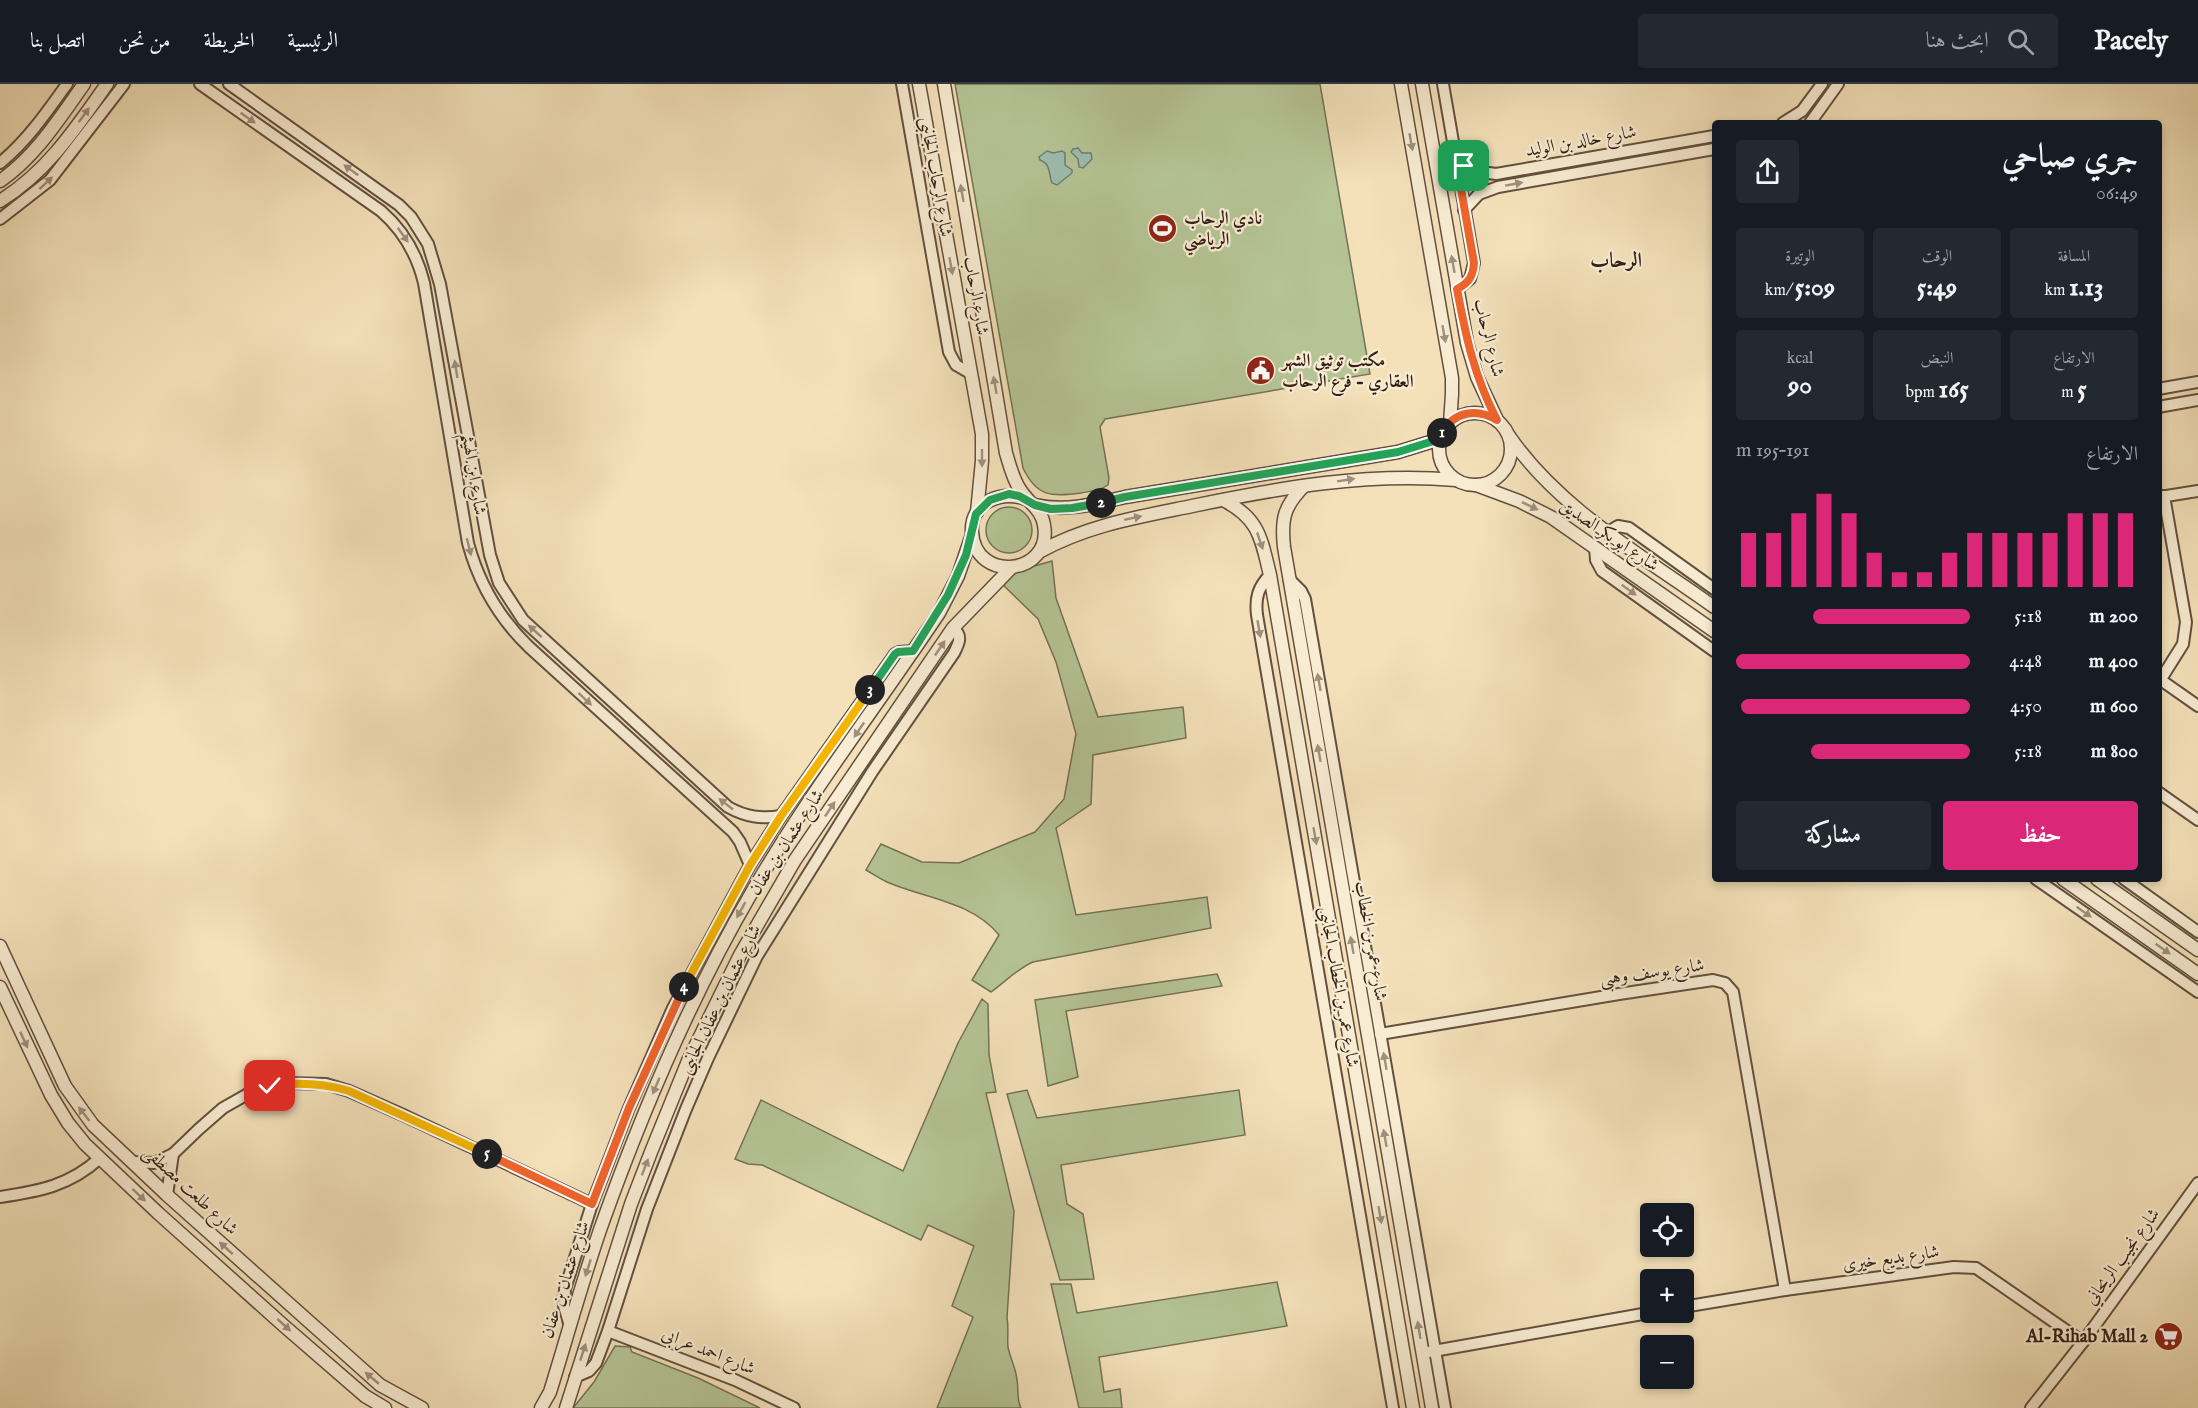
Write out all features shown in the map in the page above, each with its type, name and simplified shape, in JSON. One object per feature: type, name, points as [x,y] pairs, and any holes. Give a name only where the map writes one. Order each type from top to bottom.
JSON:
[{"type":"street","points":[[0,163],[34,130],[67,84]]},
{"type":"street","points":[[0,181],[44,140],[84,84]]},
{"type":"street","points":[[0,201],[36,174],[58,151],[106,84]]},
{"type":"street","points":[[0,219],[50,180],[124,84]]},
{"type":"street","name":"شارع ابن الهيثم","points":[[200,84],[376,208],[390,219],[406,238],[417,260],[424,283],[468,543],[479,577],[496,608],[516,635],[619,731],[724,823],[740,842],[750,865]]},
{"type":"street","name":"شارع ابن الهيثم","points":[[228,84],[385,194],[411,217],[428,243],[437,270],[490,555],[503,589],[523,620],[728,807],[753,818],[781,816]]},
{"type":"street","name":"شارع الرحاب الجانبى","points":[[902,84],[949,352],[957,365],[970,374]]},
{"type":"street","name":"شارع الرحاب","points":[[919,84],[982,443],[981,488],[976,514]]},
{"type":"street","name":"شارع الرحاب","points":[[944,84],[1006,453],[1012,476],[1031,503]]},
{"type":"street","points":[[1401,84],[1452,378],[1450,423]]},
{"type":"street","name":"شارع الرحاب","points":[[1422,84],[1471,359],[1497,420]]},
{"type":"street","points":[[1443,84],[1474,263],[1470,279],[1457,289]]},
{"type":"street","points":[[1788,120],[1802,111],[1822,84]]},
{"type":"street","points":[[1812,120],[1838,84]]},
{"type":"street","name":"شارع خالد بن الوليد","points":[[1456,160],[1474,171],[1496,174],[1712,136]]},
{"type":"street","name":"شارع خالد بن الوليد","points":[[1464,210],[1479,194],[1488,189],[1712,149]]},
{"type":"street","points":[[1619,152],[1621,165]]},
{"type":"street","points":[[2162,387],[2198,382]]},
{"type":"street","points":[[2162,406],[2198,400]]},
{"type":"street","points":[[446,404],[461,402]]},
{"type":"street","points":[[1440,439],[1398,452],[1125,497],[1072,508],[1051,509],[1031,503],[1019,496],[999,496],[990,500],[976,514],[972,535],[975,546],[989,562],[1000,567],[1011,568],[1022,566],[1039,552],[1065,539],[1106,524],[1223,500],[1372,477],[1423,477],[1456,480],[1476,485],[1489,483],[1500,475],[1508,464],[1511,450],[1509,436],[1497,420],[1478,412],[1468,413],[1450,423],[1440,439],[1440,458],[1443,466],[1456,480]]},
{"type":"street","name":"شارع ابو بكر الصديق","points":[[1509,436],[1552,488],[1608,532],[1712,607]]},
{"type":"street","name":"شارع ابو بكر الصديق","points":[[1476,485],[1519,501],[1543,513],[1712,630]]},
{"type":"street","name":"شارع عمر بن الخطاب","points":[[1304,486],[1285,512],[1282,528],[1289,579],[1381,1113],[1428,1352],[1432,1408]]},
{"type":"street","points":[[2162,676],[2183,644],[2186,622],[2162,497],[2198,491]]},
{"type":"street","name":"شارع عمر بن الخطاب","points":[[1223,500],[1245,513],[1254,524],[1270,575],[1413,1408]]},
{"type":"street","points":[[1031,503],[1044,523],[1045,533],[1039,552]]},
{"type":"street","points":[[1608,532],[1618,526],[1629,528],[1712,588]]},
{"type":"street","name":"شارع عثمان بن عفان","points":[[541,1408],[550,1392],[601,1228],[678,1034],[726,938],[777,849],[913,651],[948,595],[958,576],[972,535]]},
{"type":"street","points":[[1595,547],[1596,560],[1602,571],[1712,650]]},
{"type":"street","name":"شارع عثمان بن عفان","points":[[566,1408],[631,1204],[676,1088],[734,965],[795,860],[953,628],[1011,568]]},
{"type":"street","name":"شارع عمر بن الخطاب الجانبى","points":[[1270,575],[1257,593],[1257,615],[1392,1408]]},
{"type":"street","name":"شارع عمر بن الخطاب الجانبى","points":[[1289,579],[1301,591],[1305,599],[1380,1034],[1428,1352],[1445,1408]]},
{"type":"street","name":"شارع عثمان بن عفان الجانبى","points":[[575,1377],[593,1367],[608,1331],[647,1209],[686,1109],[757,956],[872,772],[954,653],[960,638],[958,632],[953,628]]},
{"type":"street","name":"شارع عثمان بن عفان الجانبى","points":[[570,1326],[564,1306],[565,1289],[592,1204],[629,1108],[673,1008],[750,865],[781,816],[895,654],[913,651]]},
{"type":"street","points":[[2162,680],[2198,706]]},
{"type":"street","points":[[2162,795],[2198,820]]},
{"type":"street","points":[[777,849],[795,860]]},
{"type":"street","points":[[2040,882],[2198,992]]},
{"type":"street","points":[[2067,882],[2198,974]]},
{"type":"street","points":[[2101,882],[2198,950]]},
{"type":"street","points":[[2128,882],[2198,932]]},
{"type":"street","points":[[2126,923],[2137,907]]},
{"type":"street","name":"شارع طلعت مصطفى","points":[[0,946],[65,1086],[93,1125],[167,1195],[370,1377],[422,1408]]},
{"type":"street","name":"شارع يوسف وهبى","points":[[1380,1034],[1619,994],[1713,980],[1725,982],[1733,992],[1785,1290]]},
{"type":"street","name":"شارع طلعت مصطفى","points":[[0,987],[51,1095],[68,1123],[85,1144],[161,1216],[335,1370],[365,1396],[385,1408]]},
{"type":"street","points":[[132,1162],[154,1163],[174,1154],[223,1108],[253,1091],[287,1083],[326,1084],[349,1091],[403,1114],[592,1204]]},
{"type":"street","points":[[1363,1116],[1381,1113]]},
{"type":"street","points":[[167,1195],[174,1154]]},
{"type":"street","points":[[0,1197],[47,1189],[66,1182],[84,1172],[100,1158]]},
{"type":"street","name":"شارع نجيب الريحاني","points":[[2031,1408],[2083,1341],[2198,1183]]},
{"type":"street","name":"شارع بديع خيرى","points":[[1694,1305],[1954,1267],[1976,1268],[2083,1341]]},
{"type":"street","points":[[1428,1352],[1640,1314]]},
{"type":"street","name":"شارع احمد عرابى","points":[[608,1331],[735,1380],[794,1408]]},
{"type":"green space","name":"نادي الرحاب الرياضي","points":[[955,84],[1320,84],[1370,374],[1105,419],[1100,427],[1109,478],[1108,485],[1095,490],[1061,495],[1040,490],[1028,478],[1023,468]]},
{"type":"green space","points":[[1009,507],[1025,514],[1032,530],[1025,546],[1009,553],[993,546],[986,530],[993,514]]},
{"type":"green space","points":[[1052,561],[1056,598],[1098,717],[1183,707],[1186,738],[1093,755],[1091,804],[1056,828],[1076,915],[1207,897],[1211,928],[1033,962],[991,992],[972,980],[999,935],[988,924],[961,908],[887,882],[866,870],[881,844],[922,862],[959,863],[1035,832],[1064,799],[1076,734],[1056,662],[1038,619],[995,577]]},
{"type":"green space","points":[[1217,974],[1222,986],[1066,1011],[1078,1077],[1048,1086],[1035,1000]]},
{"type":"green space","points":[[982,999],[988,1004],[989,1055],[996,1092],[986,1093],[1014,1211],[1007,1318],[1009,1351],[1021,1408],[937,1408],[973,1317],[952,1306],[974,1246],[928,1225],[921,1240],[762,1165],[748,1164],[735,1159],[761,1100],[903,1171],[958,1043]]},
{"type":"green space","points":[[1027,1090],[1037,1118],[1239,1090],[1245,1135],[1061,1165],[1067,1204],[1083,1214],[1094,1279],[1060,1280],[1007,1094]]},
{"type":"green space","points":[[1277,1282],[1287,1326],[1099,1357],[1104,1392],[1120,1389],[1122,1408],[1079,1408],[1051,1284],[1071,1284],[1077,1313]]},
{"type":"green space","points":[[615,1346],[630,1347],[632,1352],[698,1378],[760,1408],[573,1408],[594,1382]]},
{"type":"shaded area","points":[[1078,148],[1082,153],[1091,153],[1092,159],[1083,168],[1079,167],[1078,159],[1071,152]]},
{"type":"shaded area","points":[[1047,151],[1065,153],[1065,165],[1072,170],[1072,173],[1057,185],[1052,183],[1048,167],[1039,157]]},
{"type":"place","name":"نادي الرحاب الرياضي","points":[[1163,229]]},
{"type":"place","name":"مكتب توثيق الشهر العقاري - فرع الرحاب","points":[[1261,371]]},
{"type":"place","name":"Al-Rihab Mall 2","points":[[2169,1337]]},
{"type":"district","name":"الرحاب","points":[[1616,261]]},
{"type":"route","points":[[270,1086],[287,1083],[326,1084],[349,1091],[403,1114],[592,1204],[629,1108],[673,1008],[714,928],[781,816],[895,654],[913,651],[939,613],[958,576],[972,535],[976,514],[982,506],[999,496],[1009,494],[1051,509],[1072,508],[1125,497],[1413,449],[1440,439],[1450,423],[1468,413],[1478,412],[1497,420],[1471,359],[1457,289],[1470,279],[1474,263],[1456,160],[1464,166]]}]
